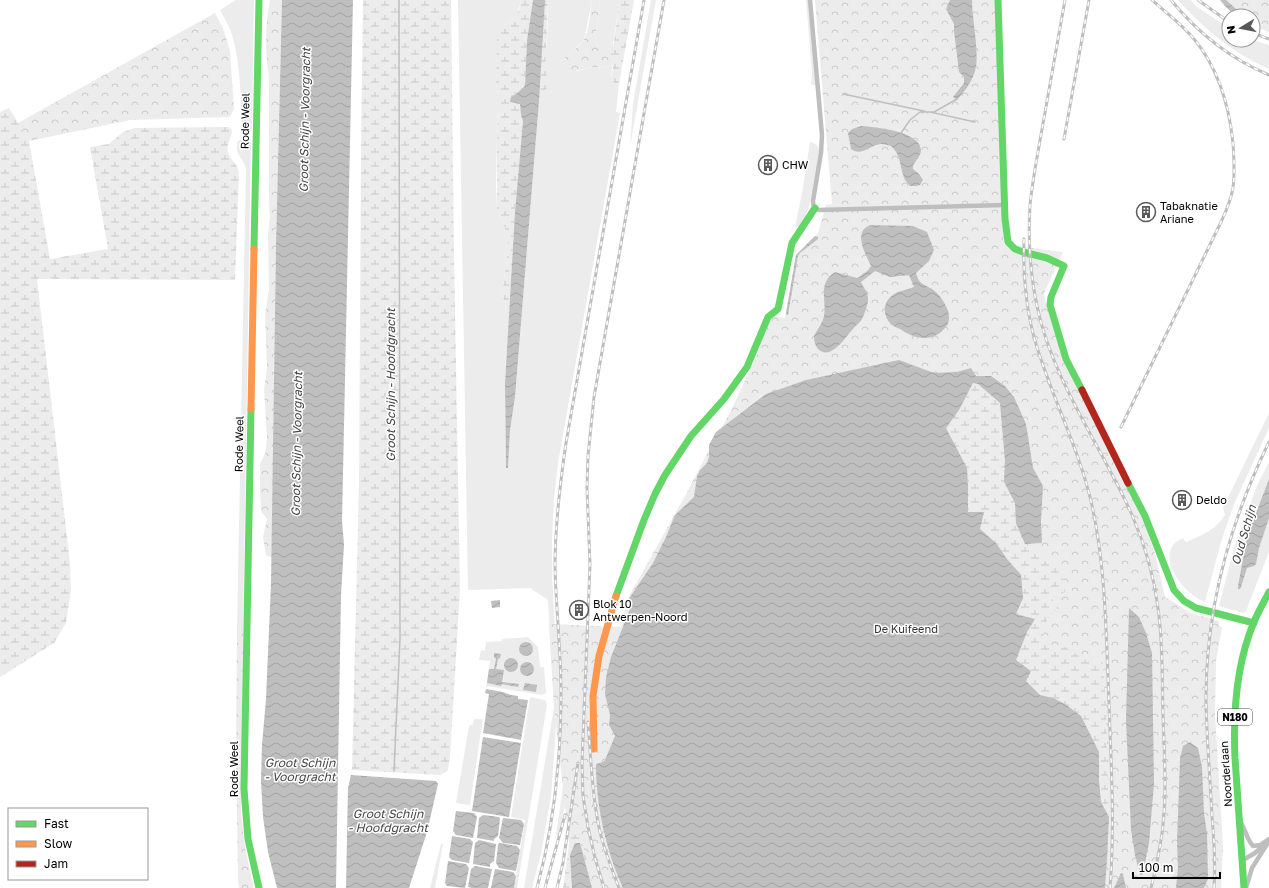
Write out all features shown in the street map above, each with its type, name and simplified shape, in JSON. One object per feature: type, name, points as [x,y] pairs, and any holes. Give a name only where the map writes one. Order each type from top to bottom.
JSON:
[{"type":"street","name":"Rode Weel","points":[[259,0],[244,789],[247,835],[253,867],[259,888]]},
{"type":"street","points":[[810,0],[822,135],[821,154],[812,201],[815,208],[819,210],[1005,205]]},
{"type":"street","points":[[998,0],[1005,205],[1008,242],[1016,250],[1040,255],[1064,266],[1051,297],[1050,305],[1066,359],[1145,516],[1174,590],[1184,601],[1196,608],[1254,623]]},
{"type":"street","points":[[594,749],[593,696],[599,656],[616,596],[644,520],[655,494],[672,464],[691,436],[724,399],[747,367],[768,317],[778,309],[792,243],[815,208]]},
{"type":"street","name":"Noorderlaan","points":[[1245,888],[1234,751],[1238,686],[1254,623],[1269,592]]},
{"type":"street","points":[[1240,822],[1245,830],[1249,842],[1253,846],[1260,845],[1269,840]]},
{"type":"street","points":[[1243,860],[1255,853],[1269,840]]},
{"type":"street","points":[[1245,888],[1252,868],[1269,840]]},
{"type":"green space","points":[[236,0],[254,0],[252,130],[249,131],[242,125],[240,80],[235,45],[230,29],[220,10]]},
{"type":"green space","points":[[270,0],[282,0],[276,244],[272,558],[266,555],[263,537],[267,519],[261,511],[260,491],[260,464],[265,454],[267,439],[264,389],[267,369],[265,315],[269,289],[268,234],[270,216],[269,77],[266,39]]},
{"type":"green space","name":"Groot Schijn - Hoofdgracht","points":[[363,0],[451,0],[460,590],[450,757],[448,770],[440,775],[352,770],[359,483]]},
{"type":"green space","points":[[458,0],[521,0],[515,16],[510,22],[502,27],[496,85],[499,96],[496,186],[497,208],[508,236],[508,250],[502,295],[509,315],[505,383],[506,468],[508,468],[510,430],[515,397],[539,101],[546,51],[548,0],[592,0],[585,36],[582,42],[561,61],[577,71],[593,67],[605,68],[613,64],[611,72],[612,78],[616,85],[619,84],[616,112],[620,113],[558,463],[554,499],[552,573],[558,688],[555,743],[551,796],[541,854],[532,888],[524,888],[554,707],[548,600],[530,588],[468,590]]},
{"type":"green space","points":[[521,0],[533,0],[527,40],[525,98],[538,0],[548,0],[545,70],[549,83],[539,101],[536,137],[522,137],[515,212],[509,315],[502,295],[508,250],[508,236],[497,208],[497,134],[499,96],[496,85],[497,35],[502,27],[511,21],[519,10]]},
{"type":"green space","points":[[592,0],[600,0],[595,41],[598,45],[613,43],[613,64],[605,68],[593,67],[567,73],[561,71],[558,66],[583,41],[585,37]]},
{"type":"green space","points":[[600,0],[620,0],[613,43],[604,45],[598,45],[595,41]]},
{"type":"green space","points":[[620,0],[634,0],[619,84],[616,85],[612,80],[613,62],[609,53],[613,48]]},
{"type":"green space","points":[[651,0],[656,0],[630,147],[633,104]]},
{"type":"green space","points":[[806,0],[808,0],[816,85],[811,85],[812,74]]},
{"type":"green space","name":"De Kuifeend","points":[[815,0],[995,0],[1004,244],[1063,252],[1044,293],[1062,355],[1142,516],[1155,554],[1165,597],[1191,613],[1219,621],[1219,626],[1222,627],[1216,661],[1215,714],[1223,846],[1221,888],[574,888],[554,707],[549,624],[621,627],[627,600],[731,411],[757,354],[766,325],[772,316],[785,318],[796,255],[818,233],[826,205],[832,204]]},
{"type":"green space","points":[[1178,0],[1191,0],[1197,7],[1221,23],[1221,40],[1209,31]]},
{"type":"green space","points":[[1225,0],[1269,0],[1269,32],[1261,29],[1261,8],[1234,8]]},
{"type":"green space","points":[[215,13],[223,28],[230,51],[234,109],[231,115],[228,117],[130,120],[29,141],[18,123]]},
{"type":"green space","points":[[1261,42],[1269,45],[1269,69],[1256,62],[1231,48],[1261,48]]},
{"type":"green space","points":[[9,108],[29,141],[50,259],[108,249],[90,147],[109,144],[123,132],[135,128],[229,127],[232,130],[228,152],[239,173],[235,280],[37,279],[70,563],[71,591],[66,623],[54,643],[0,677],[0,112]]},
{"type":"green space","points":[[245,138],[251,143],[243,631],[237,630],[246,169],[238,153],[237,146],[238,141]]},
{"type":"green space","points":[[810,142],[818,147],[819,151],[815,182],[811,201],[804,219],[800,227],[795,227],[803,188]]},
{"type":"green space","points":[[973,382],[978,384],[1000,403],[1005,461],[1004,482],[1015,503],[1016,523],[1025,544],[1042,554],[1053,563],[1065,582],[1065,592],[1051,598],[1058,606],[1054,612],[1048,616],[1042,643],[1065,647],[1084,660],[1101,656],[1106,708],[1109,817],[1101,802],[1099,752],[1081,716],[1065,704],[1053,698],[1040,695],[1026,681],[1031,671],[1016,660],[1027,632],[1035,619],[1016,614],[1023,598],[1007,559],[996,543],[980,529],[968,512],[967,468],[946,427],[959,410]]},
{"type":"green space","points":[[1269,413],[1269,428],[1234,504],[1221,542],[1205,602],[1198,599],[1177,579],[1170,562],[1170,553],[1173,545],[1177,542],[1183,538],[1186,542],[1208,532],[1217,525],[1225,515],[1223,508]]},
{"type":"green space","points":[[1269,462],[1269,552],[1246,611],[1243,613],[1219,606],[1234,548],[1257,486]]},
{"type":"green space","points":[[564,624],[568,625],[568,792],[558,836],[556,835],[564,779],[566,646]]},
{"type":"green space","points":[[237,630],[243,631],[241,811],[245,847],[253,888],[239,888],[238,880],[236,751]]},
{"type":"green space","points":[[528,637],[538,647],[540,667],[544,667],[546,693],[542,695],[486,686],[490,661],[479,660],[481,650],[485,651],[486,642]]},
{"type":"green space","points":[[530,697],[545,700],[547,705],[517,888],[514,888],[525,820],[511,817]]},
{"type":"green space","points":[[474,719],[483,719],[470,805],[456,803],[469,726],[473,724]]},
{"type":"green space","points":[[580,834],[594,888],[563,888],[570,836]]},
{"type":"green space","points":[[441,844],[443,844],[435,888],[430,888]]},
{"type":"water","name":"Groot Schijn - Voorgracht","points":[[282,0],[353,0],[342,521],[344,545],[341,595],[336,888],[277,888],[268,852],[263,817],[261,781],[271,584],[276,244]]},
{"type":"water","points":[[533,0],[545,0],[539,101],[515,397],[510,430],[508,468],[506,468],[505,383],[515,212],[523,121],[520,104],[510,102],[511,97],[525,86],[527,40]]},
{"type":"water","points":[[950,0],[972,0],[977,55],[974,75],[968,87],[957,100],[953,97],[964,83],[964,77],[959,72],[954,24],[946,9]]},
{"type":"water","points":[[1220,0],[1226,0],[1235,8],[1227,8]]},
{"type":"water","points":[[861,126],[896,131],[913,138],[919,144],[921,152],[913,166],[913,169],[923,180],[920,185],[910,186],[906,182],[898,155],[891,146],[881,144],[858,152],[851,149],[848,133],[852,129]]},
{"type":"water","points":[[870,225],[913,226],[927,232],[934,250],[929,261],[916,273],[920,281],[937,293],[943,301],[949,314],[948,323],[940,333],[935,336],[924,338],[908,334],[892,325],[885,313],[885,305],[887,301],[894,294],[914,287],[909,275],[890,277],[875,271],[861,282],[868,296],[868,303],[862,319],[834,350],[824,352],[819,350],[817,347],[814,336],[824,316],[824,287],[829,277],[835,272],[857,278],[865,273],[871,266],[861,242],[862,232]]},
{"type":"water","points":[[815,236],[818,237],[818,239],[798,256],[787,315],[786,313],[796,255]]},
{"type":"water","points":[[899,360],[934,373],[957,372],[971,368],[976,376],[991,376],[1005,386],[1014,397],[1026,424],[1033,468],[1043,486],[1041,521],[1042,543],[1025,544],[1016,523],[1015,503],[1004,482],[1005,461],[1000,403],[978,384],[973,383],[959,410],[946,428],[967,468],[968,512],[984,512],[980,529],[996,543],[1021,575],[1023,598],[1016,614],[1035,619],[1027,632],[1016,660],[1031,671],[1026,681],[1040,695],[1053,698],[1065,704],[1081,716],[1099,752],[1101,802],[1109,817],[1105,888],[623,888],[612,859],[603,828],[596,780],[596,764],[605,760],[615,736],[609,725],[610,715],[605,694],[606,677],[611,657],[630,609],[628,600],[653,563],[675,515],[694,497],[697,476],[700,470],[707,463],[709,457],[709,445],[716,432],[766,394],[806,380]]},
{"type":"water","points":[[1269,479],[1269,518],[1259,548],[1256,564],[1247,568],[1241,587],[1238,589],[1247,537]]},
{"type":"water","points":[[500,600],[500,607],[492,608],[491,601]]},
{"type":"water","points":[[1129,608],[1139,617],[1152,653],[1154,784],[1149,843],[1143,874],[1141,875],[1135,855],[1131,830],[1126,720]]},
{"type":"water","points":[[523,642],[529,642],[533,646],[533,652],[529,656],[523,656],[519,652],[519,646]]},
{"type":"water","points":[[494,653],[501,654],[500,658],[498,659],[496,669],[504,670],[502,682],[519,684],[518,687],[487,683],[489,669],[494,669],[496,659],[494,657]]},
{"type":"water","points":[[508,658],[514,658],[518,662],[518,668],[514,672],[508,672],[504,668],[504,662]]},
{"type":"water","points":[[524,662],[530,662],[534,666],[534,672],[530,676],[524,676],[520,672],[520,666]]},
{"type":"water","points":[[525,683],[537,685],[536,692],[523,690]]},
{"type":"water","points":[[486,689],[518,696],[518,699],[528,700],[521,740],[483,733],[489,694],[485,693]]},
{"type":"water","points":[[483,737],[521,743],[509,817],[472,811]]},
{"type":"water","points":[[1190,742],[1198,748],[1202,767],[1204,813],[1207,834],[1208,879],[1204,888],[1176,888],[1178,867],[1177,843],[1180,758],[1183,746]]},
{"type":"water","name":"Groot Schijn - Hoofdgracht","points":[[351,775],[436,781],[438,784],[427,832],[409,888],[346,888],[348,788]]},
{"type":"water","points":[[456,811],[474,813],[477,817],[473,838],[456,835],[453,831]]},
{"type":"water","points":[[483,815],[499,817],[500,819],[498,836],[494,839],[494,841],[477,838],[479,818]]},
{"type":"water","points":[[503,818],[521,820],[524,824],[520,845],[503,843],[499,838]]},
{"type":"water","points":[[452,836],[470,839],[473,842],[469,863],[452,860],[449,857]]},
{"type":"water","points":[[479,840],[496,844],[494,861],[490,864],[490,867],[473,864],[475,843]]},
{"type":"water","points":[[499,843],[517,846],[520,850],[516,871],[499,868],[496,863]]},
{"type":"water","points":[[575,843],[580,843],[592,888],[572,888],[570,855]]},
{"type":"water","points":[[448,861],[466,864],[469,868],[465,888],[447,886],[445,883]]},
{"type":"water","points":[[475,866],[492,869],[488,888],[468,887],[471,869]]},
{"type":"water","points":[[495,869],[513,872],[516,876],[514,888],[491,888]]},
{"type":"water","points":[[1121,873],[1123,874],[1126,888],[1114,888]]},
{"type":"waterway","name":"Groot Schijn - Hoofdgracht","points":[[394,771],[400,639],[399,0]]},
{"type":"waterway","points":[[843,94],[924,111]]},
{"type":"waterway","points":[[901,133],[910,120],[920,112],[934,112],[957,99]]},
{"type":"waterway","points":[[930,112],[975,122]]},
{"type":"railway","points":[[537,888],[552,816],[560,742],[561,677],[555,566],[560,489],[566,443],[644,0]]},
{"type":"railway","points":[[604,888],[595,858],[583,796],[582,763],[590,565],[587,488],[588,456],[594,397],[664,0]]},
{"type":"railway","points":[[1065,0],[1031,194],[1029,230],[1031,268],[1037,306],[1044,334],[1054,361],[1132,515],[1145,549],[1154,584],[1160,621],[1162,648],[1165,783],[1162,833],[1151,888]]},
{"type":"railway","points":[[1064,139],[1089,0]]},
{"type":"railway","points":[[1121,427],[1222,220],[1230,200],[1234,182],[1233,143],[1229,115],[1216,75],[1203,51],[1194,39],[1179,23],[1152,0]]},
{"type":"railway","points":[[1171,0],[1203,34],[1216,44],[1241,61],[1269,75]]},
{"type":"railway","points":[[1198,0],[1221,16]]},
{"type":"railway","points":[[1261,36],[1269,39]]},
{"type":"railway","points":[[1024,239],[1026,292],[1036,344],[1042,364],[1086,481],[1100,550],[1106,626],[1112,772],[1112,842],[1110,888]]},
{"type":"railway","points":[[1214,888],[1215,870],[1206,704],[1210,635],[1215,602],[1231,536],[1242,504],[1269,442]]},
{"type":"railway","points":[[588,722],[597,818],[604,847],[619,888]]},
{"type":"railway","points":[[557,888],[563,863],[578,763]]},
{"type":"railway","points":[[545,888],[565,815]]},
{"type":"traffic: fast","points":[[254,249],[259,0]]},
{"type":"traffic: fast","points":[[998,0],[1005,219],[1008,242],[1015,249],[1047,258],[1064,266],[1051,297],[1050,305],[1066,359],[1082,390]]},
{"type":"traffic: fast","points":[[616,596],[644,520],[665,475],[691,436],[724,399],[747,367],[768,317],[778,309],[792,243],[815,208]]},
{"type":"traffic: fast","points":[[251,409],[244,789],[248,839],[259,888]]},
{"type":"traffic: fast","points":[[1128,483],[1145,516],[1174,590],[1184,601],[1196,608],[1254,623]]},
{"type":"traffic: fast","points":[[1244,888],[1235,758],[1235,706],[1243,655],[1248,638],[1269,592]]},
{"type":"traffic: slow","points":[[251,409],[254,249]]},
{"type":"traffic: slow","points":[[594,749],[593,696],[599,656],[616,596]]},
{"type":"traffic: jam","points":[[1082,390],[1128,483]]},
{"type":"place","name":"CHW","points":[[768,165]]},
{"type":"place","name":"Tabaknatie Ariane","points":[[1146,212]]},
{"type":"place","name":"Deldo","points":[[1182,500]]},
{"type":"place","name":"Blok 10 Antwerpen-Noord","points":[[579,610]]},
{"type":"water label","name":"Oud Schijn","points":[[1244,535]]}]
